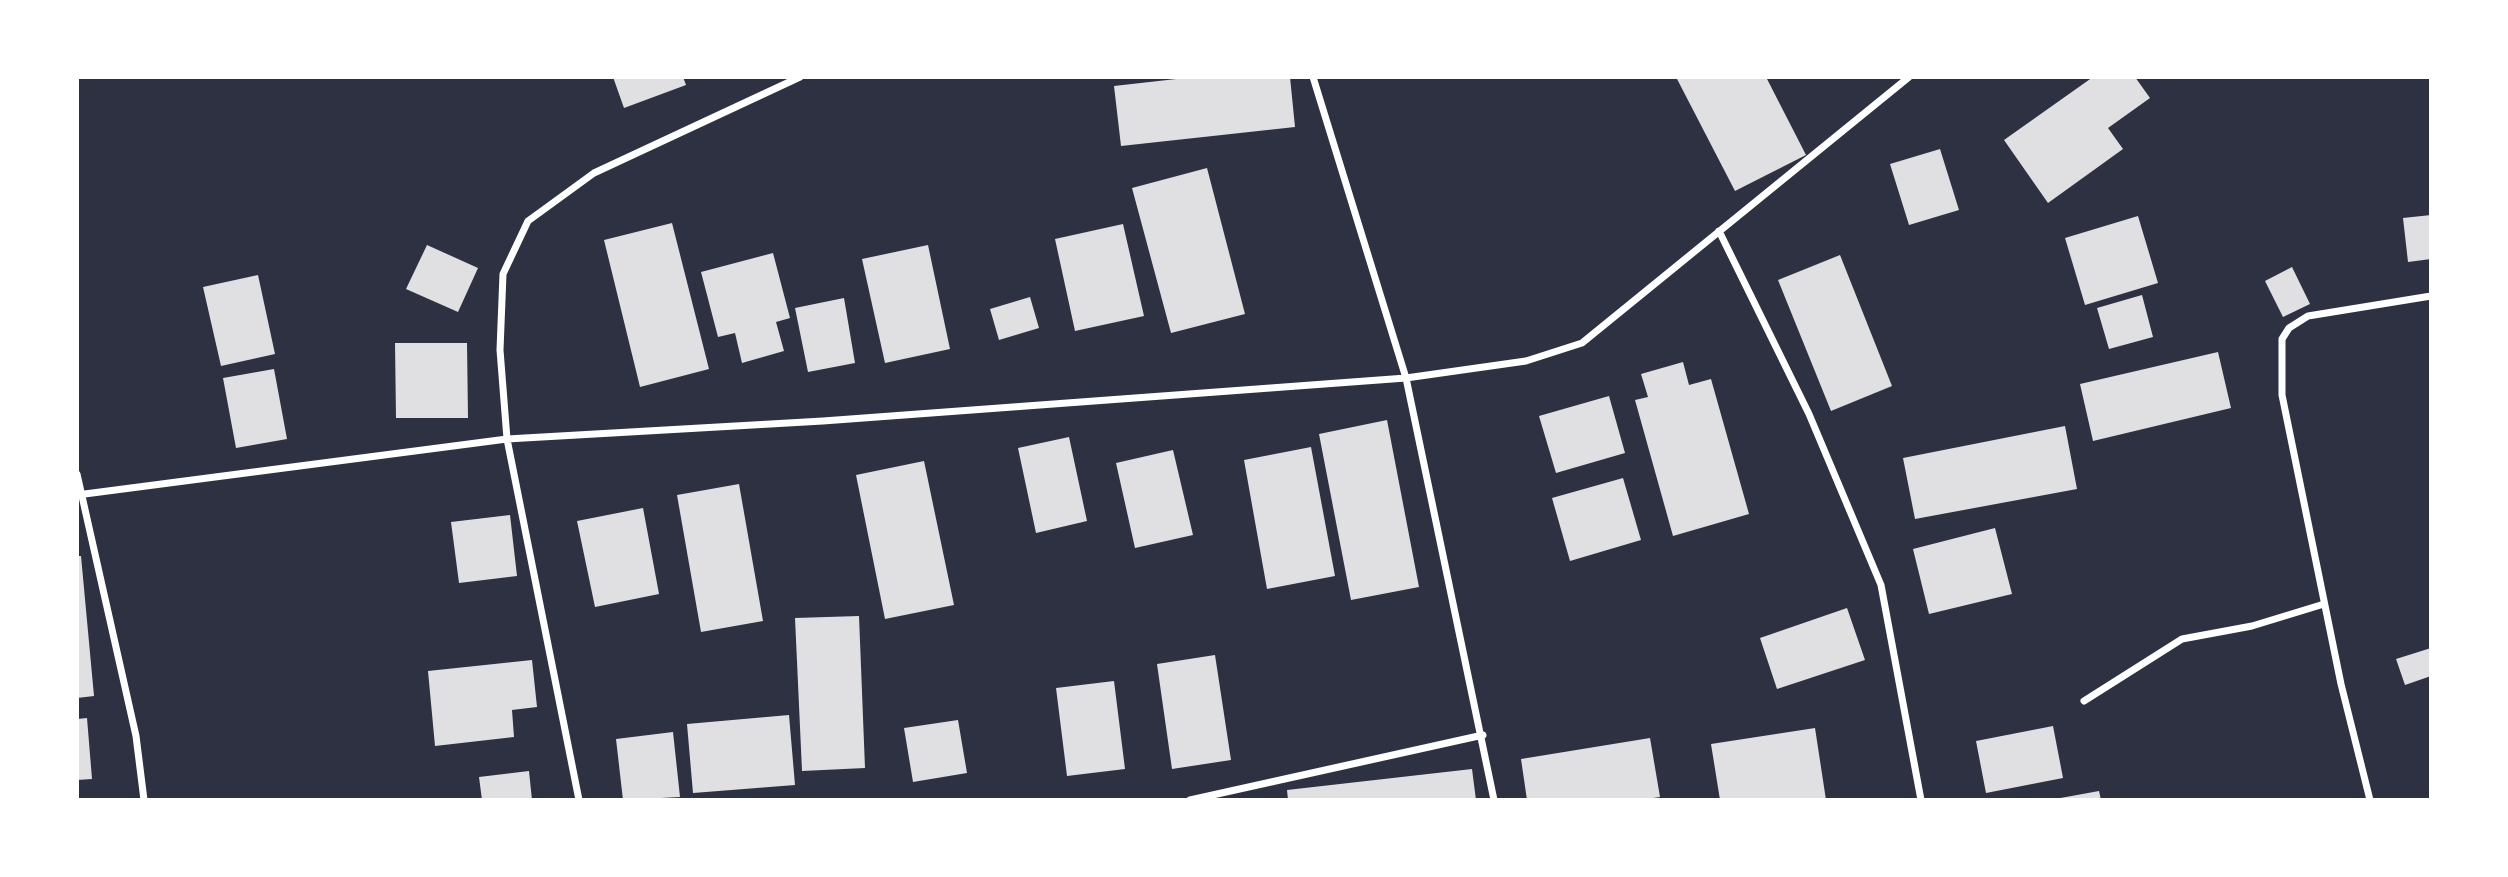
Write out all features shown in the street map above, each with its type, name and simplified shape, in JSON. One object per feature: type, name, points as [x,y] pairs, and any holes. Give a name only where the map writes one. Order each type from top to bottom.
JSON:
[{"type":"street","points":[[579,800],[507,439],[500,350],[503,274],[528,221],[594,173],[800,77]]},
{"type":"street","points":[[1313,77],[1406,378],[1483,735],[1494,800]]},
{"type":"street","points":[[79,495],[507,439],[823,421],[1406,378],[1525,360],[1582,343],[1909,77]]},
{"type":"street","points":[[1719,231],[1809,414],[1881,585],[1921,800]]},
{"type":"street","points":[[2370,800],[2340,684],[2282,395],[2282,338],[2289,328],[2308,316],[2431,296]]},
{"type":"street","points":[[77,474],[79,495],[136,736],[144,800]]},
{"type":"street","points":[[2084,701],[2182,639],[2252,626],[2324,604]]},
{"type":"street","points":[[1190,800],[1483,735]]},
{"type":"building","points":[[613,77],[683,77],[686,85],[624,108]]},
{"type":"building","points":[[1194,77],[1290,77],[1295,127],[1121,146],[1114,86]]},
{"type":"building","points":[[1676,77],[1766,77],[1806,155],[1735,191]]},
{"type":"building","points":[[2093,77],[2135,77],[2150,98],[2108,128],[2123,149],[2048,203],[2004,140]]},
{"type":"building","points":[[1940,149],[1959,210],[1909,225],[1890,164]]},
{"type":"building","points":[[1207,168],[1245,314],[1171,333],[1132,188]]},
{"type":"building","points":[[2431,215],[2431,259],[2408,262],[2403,218]]},
{"type":"building","points":[[2138,216],[2158,283],[2085,305],[2065,238]]},
{"type":"building","points":[[672,223],[709,369],[640,387],[604,240]]},
{"type":"building","points":[[1123,224],[1144,316],[1075,331],[1055,239]]},
{"type":"building","points":[[427,245],[478,268],[458,312],[406,289]]},
{"type":"building","points":[[928,245],[950,349],[885,363],[862,259]]},
{"type":"building","points":[[773,253],[790,318],[776,322],[784,351],[742,363],[735,333],[718,337],[701,272]]},
{"type":"building","points":[[1840,255],[1892,386],[1831,411],[1778,280]]},
{"type":"building","points":[[2292,267],[2310,304],[2283,317],[2265,281]]},
{"type":"building","points":[[258,275],[275,354],[221,366],[203,287]]},
{"type":"building","points":[[2142,295],[2153,337],[2109,349],[2097,308]]},
{"type":"building","points":[[1030,297],[1039,328],[999,340],[990,309]]},
{"type":"building","points":[[844,298],[855,363],[808,372],[795,308]]},
{"type":"building","points":[[395,343],[467,343],[468,418],[396,418]]},
{"type":"building","points":[[2218,352],[2231,408],[2093,441],[2080,384]]},
{"type":"building","points":[[1683,362],[1689,385],[1711,379],[1749,514],[1673,536],[1635,400],[1648,397],[1641,374]]},
{"type":"building","points":[[274,369],[287,439],[236,448],[223,378]]},
{"type":"building","points":[[1609,396],[1625,453],[1556,473],[1539,416]]},
{"type":"building","points":[[1387,420],[1419,587],[1351,600],[1319,434]]},
{"type":"building","points":[[2065,426],[2077,489],[1915,519],[1903,458]]},
{"type":"building","points":[[1069,437],[1087,521],[1036,533],[1018,448]]},
{"type":"building","points":[[1311,447],[1335,576],[1267,589],[1244,460]]},
{"type":"building","points":[[1173,450],[1193,535],[1135,548],[1116,463]]},
{"type":"building","points":[[924,461],[954,605],[885,619],[856,475]]},
{"type":"building","points":[[1623,478],[1641,540],[1570,561],[1552,498]]},
{"type":"building","points":[[739,484],[763,621],[701,632],[677,495]]},
{"type":"building","points":[[643,508],[659,594],[595,607],[577,521]]},
{"type":"building","points":[[510,515],[517,576],[459,583],[451,522]]},
{"type":"building","points":[[1995,528],[2012,594],[1929,614],[1913,549]]},
{"type":"building","points":[[77,556],[81,556],[94,696],[77,698]]},
{"type":"building","points":[[1847,608],[1865,660],[1777,689],[1760,638]]},
{"type":"building","points":[[859,616],[865,768],[802,771],[795,618]]},
{"type":"building","points":[[2431,648],[2431,676],[2405,685],[2396,659]]},
{"type":"building","points":[[1215,655],[1231,760],[1172,769],[1157,664]]},
{"type":"building","points":[[532,660],[537,707],[512,710],[514,737],[435,746],[428,671]]},
{"type":"building","points":[[1114,681],[1125,769],[1067,776],[1056,688]]},
{"type":"building","points":[[789,715],[795,785],[693,793],[687,724]]},
{"type":"building","points":[[87,718],[92,779],[77,780],[77,719]]},
{"type":"building","points":[[958,720],[967,773],[913,782],[904,728]]},
{"type":"building","points":[[2053,726],[2063,778],[1986,793],[1976,741]]},
{"type":"building","points":[[1815,728],[1826,800],[1720,800],[1711,744]]},
{"type":"building","points":[[673,732],[680,797],[623,800],[616,739]]},
{"type":"building","points":[[1650,738],[1660,797],[1639,800],[1527,800],[1521,759]]},
{"type":"building","points":[[1472,769],[1476,800],[1288,800],[1287,790]]},
{"type":"building","points":[[529,771],[532,800],[482,800],[479,777]]},
{"type":"building","points":[[2099,791],[2101,800],[2055,800],[2055,799]]}]
